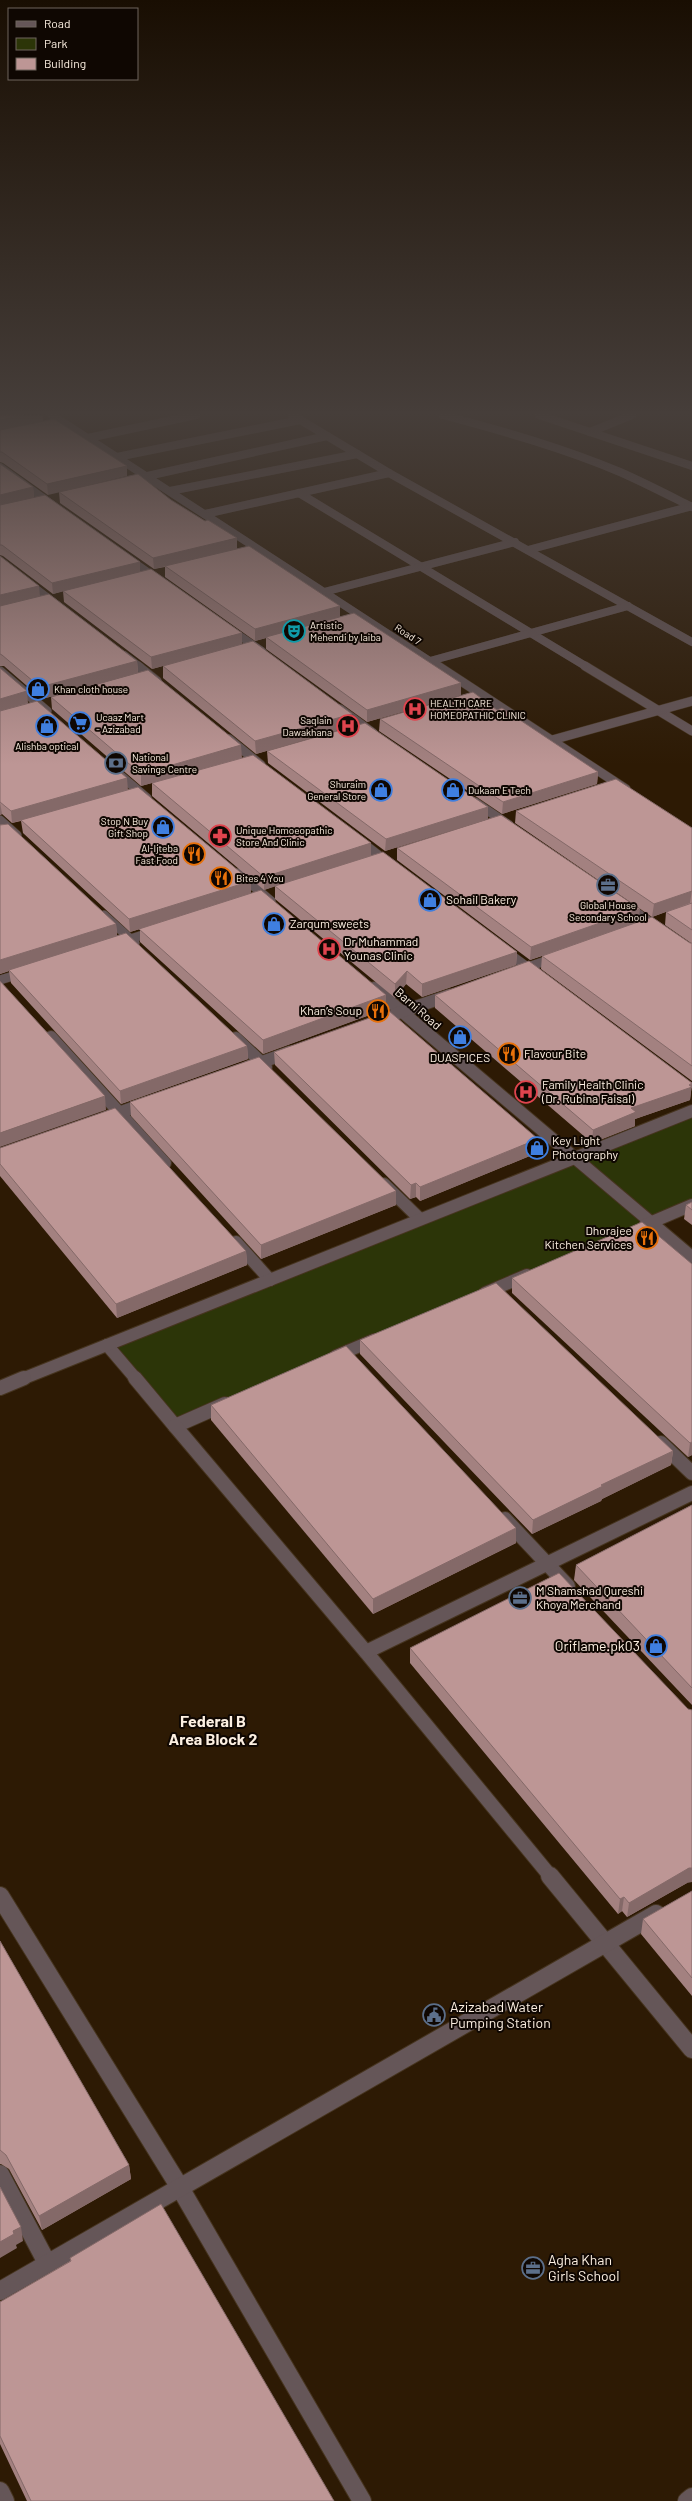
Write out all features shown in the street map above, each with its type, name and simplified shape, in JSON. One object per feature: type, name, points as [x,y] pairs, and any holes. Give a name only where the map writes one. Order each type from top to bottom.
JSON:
[{"type":"street","name":"Road 7","points":[[232,532],[632,793]]},
{"type":"street","points":[[363,532],[692,731]]},
{"type":"street","points":[[496,532],[692,642]]},
{"type":"street","points":[[528,550],[598,532]]},
{"type":"street","points":[[324,592],[515,542]]},
{"type":"street","points":[[243,553],[259,549]]},
{"type":"street","points":[[121,553],[165,584]]},
{"type":"street","points":[[137,579],[167,572]]},
{"type":"street","points":[[19,575],[63,609]]},
{"type":"street","points":[[36,603],[64,596]]},
{"type":"street","points":[[430,661],[628,606]]},
{"type":"street","points":[[347,621],[362,617]]},
{"type":"street","points":[[223,624],[268,656]]},
{"type":"street","points":[[241,651],[271,642]]},
{"type":"street","points":[[114,648],[156,675],[164,686]]},
{"type":"street","points":[[0,671],[46,706],[54,717]]},
{"type":"street","points":[[137,680],[156,675]]},
{"type":"street","points":[[467,699],[482,695]]},
{"type":"street","points":[[552,740],[692,701]]},
{"type":"street","points":[[335,705],[378,737]]},
{"type":"street","points":[[28,710],[46,706]]},
{"type":"street","points":[[350,732],[380,724]]},
{"type":"street","points":[[218,730],[250,761],[266,769]]},
{"type":"street","points":[[250,761],[269,756]]},
{"type":"street","points":[[106,762],[137,794],[152,803]]},
{"type":"street","points":[[604,788],[618,784]]},
{"type":"street","points":[[137,794],[156,788]]},
{"type":"street","points":[[470,799],[516,830]]},
{"type":"street","points":[[488,826],[517,816]]},
{"type":"street","points":[[0,820],[22,840]]},
{"type":"street","points":[[0,833],[26,826]]},
{"type":"street","points":[[353,835],[396,868]]},
{"type":"street","points":[[369,864],[399,854]]},
{"type":"street","points":[[230,867],[278,907]]},
{"type":"street","points":[[251,901],[280,892]]},
{"type":"street","points":[[620,901],[668,934]]},
{"type":"street","points":[[96,908],[142,950]]},
{"type":"street","points":[[638,928],[666,918]]},
{"type":"street","points":[[109,946],[168,927]]},
{"type":"street","points":[[496,944],[540,977]]},
{"type":"street","points":[[512,973],[564,954]]},
{"type":"street","points":[[2,983],[36,968]]},
{"type":"street","name":"Barni Road","points":[[366,982],[692,1258]]},
{"type":"street","points":[[387,1017],[461,991]]},
{"type":"street","points":[[42,1027],[172,1170]]},
{"type":"street","points":[[227,1030],[273,1074]]},
{"type":"street","points":[[239,1070],[298,1049]]},
{"type":"street","points":[[98,1120],[158,1099]]},
{"type":"street","points":[[0,1388],[692,1111]]},
{"type":"street","points":[[375,1174],[420,1219]]},
{"type":"street","points":[[636,1229],[692,1205]]},
{"type":"street","points":[[229,1234],[270,1280]]},
{"type":"street","points":[[474,1297],[540,1269]]},
{"type":"street","points":[[496,1288],[507,1299]]},
{"type":"street","points":[[325,1361],[382,1336]]},
{"type":"street","points":[[107,1345],[366,1652],[692,2049]]},
{"type":"street","points":[[346,1351],[357,1363]]},
{"type":"street","points":[[174,1426],[239,1398]]},
{"type":"street","points":[[652,1435],[692,1473]]},
{"type":"street","points":[[366,1652],[692,1493]]},
{"type":"street","points":[[493,1506],[579,1598]]},
{"type":"street","points":[[0,1896],[179,2186],[362,2501]]},
{"type":"street","points":[[0,2291],[179,2186],[606,1944],[672,1904]]},
{"type":"street","points":[[0,2174],[47,2263]]},
{"type":"street","points":[[0,2491],[5,2501]]},
{"type":"street","points":[[687,2501],[692,2497]]},
{"type":"green space","points":[[692,1111],[692,1206],[175,1426],[107,1345]]},
{"type":"building","points":[[0,532],[97,532],[140,562],[52,583],[0,545]]},
{"type":"building","points":[[116,532],[227,532],[237,538],[153,558]]},
{"type":"building","points":[[249,546],[340,606],[255,629],[165,566]]},
{"type":"building","points":[[0,556],[39,586],[0,595]]},
{"type":"building","points":[[151,569],[242,633],[151,657],[63,591]]},
{"type":"building","points":[[49,594],[137,661],[40,687],[0,654],[0,606]]},
{"type":"building","points":[[354,613],[461,683],[367,710],[266,637]]},
{"type":"building","points":[[253,641],[352,714],[255,741],[163,666]]},
{"type":"building","points":[[0,668],[27,691],[0,699]]},
{"type":"building","points":[[148,670],[241,745],[141,774],[51,697]]},
{"type":"building","points":[[473,692],[497,710],[502,708],[598,772],[503,802],[380,719]]},
{"type":"building","points":[[37,701],[127,778],[11,811],[0,802],[0,711]]},
{"type":"building","points":[[365,723],[488,807],[386,839],[267,751]]},
{"type":"building","points":[[253,755],[371,843],[264,877],[152,783]]},
{"type":"building","points":[[616,779],[692,828],[692,891],[654,904],[516,811]]},
{"type":"building","points":[[138,787],[251,881],[129,919],[21,820]]},
{"type":"building","points":[[501,815],[640,909],[531,947],[397,848]]},
{"type":"building","points":[[8,824],[116,924],[0,960],[0,825]]},
{"type":"building","points":[[383,852],[517,952],[422,984],[407,971],[395,984],[275,886]]},
{"type":"building","points":[[261,890],[386,995],[263,1040],[139,929]]},
{"type":"building","points":[[692,903],[692,930],[666,912]]},
{"type":"building","points":[[652,917],[692,943],[692,1066],[542,956]]},
{"type":"building","points":[[126,933],[247,1046],[120,1091],[9,970]]},
{"type":"building","points":[[529,961],[692,1083],[689,1085],[692,1087],[631,1108],[636,1112],[593,1130],[435,995]]},
{"type":"building","points":[[0,981],[105,1096],[0,1133]]},
{"type":"building","points":[[389,1011],[538,1139],[420,1187],[416,1183],[411,1185],[274,1052]]},
{"type":"building","points":[[259,1057],[396,1191],[261,1245],[130,1102]]},
{"type":"building","points":[[115,1108],[246,1251],[116,1304],[0,1164],[0,1148]]},
{"type":"building","points":[[692,1202],[692,1210],[686,1205]]},
{"type":"building","points":[[642,1222],[692,1264],[692,1442],[690,1443],[512,1278]]},
{"type":"building","points":[[496,1283],[673,1451],[601,1485],[603,1486],[533,1520],[360,1340]]},
{"type":"building","points":[[346,1346],[516,1528],[373,1599],[211,1405]]},
{"type":"building","points":[[692,1505],[692,1688],[576,1565]]},
{"type":"building","points":[[559,1573],[688,1709],[692,1710],[692,1868],[689,1868],[629,1903],[624,1897],[620,1899],[410,1648]]},
{"type":"building","points":[[692,1891],[692,1978],[643,1919]]},
{"type":"building","points":[[0,1941],[129,2165],[39,2216],[6,2155],[0,2150]]},
{"type":"building","points":[[0,2187],[21,2227],[13,2231],[14,2234],[0,2242]]},
{"type":"building","points":[[161,2204],[334,2501],[31,2501],[0,2436],[0,2302],[71,2261],[70,2258]]},
{"type":"place","name":"Artistic Mehendi by laiba","points":[[294,631]]},
{"type":"place","name":"Khan cloth house","points":[[38,689]]},
{"type":"place","name":"HEALTH CARE HOMEOPATHIC CLINIC","points":[[415,709]]},
{"type":"place","name":"Ucaaz Mart - Azizabad","points":[[80,723]]},
{"type":"place","name":"Alishba optical","points":[[47,726]]},
{"type":"place","name":"Saqlain Dawakhana","points":[[348,726]]},
{"type":"place","name":"National Savings Centre","points":[[116,763]]},
{"type":"place","name":"Shuraim General Store","points":[[381,790]]},
{"type":"place","name":"Dukaan E Tech","points":[[453,790]]},
{"type":"place","name":"Stop N Buy Gift Shop","points":[[163,827]]},
{"type":"place","name":"Unique Homoeopathic Store And Clinic","points":[[220,836]]},
{"type":"place","name":"Al-Ijteba Fast Food","points":[[194,854]]},
{"type":"place","name":"Bites 4 You","points":[[221,878]]},
{"type":"place","name":"Global House Secondary School","points":[[608,885]]},
{"type":"place","name":"Sohail Bakery","points":[[430,900]]},
{"type":"place","name":"Zarqum sweets","points":[[274,924]]},
{"type":"place","name":"Dr Muhammad Younas Clinic","points":[[329,949]]},
{"type":"place","name":"Khan’s Soup","points":[[378,1011]]},
{"type":"place","name":"DUASPICES","points":[[460,1037]]},
{"type":"place","name":"Flavour Bite","points":[[509,1054]]},
{"type":"place","name":"Family Health Clinic (Dr. Rubina Faisal)","points":[[526,1092]]},
{"type":"place","name":"Key Light Photography","points":[[537,1148]]},
{"type":"place","name":"Dhorajee Kitchen Services","points":[[647,1238]]},
{"type":"place","name":"M Shamshad Qureshi Khoya Merchand","points":[[520,1598]]},
{"type":"place","name":"Oriflame.pk03","points":[[656,1646]]},
{"type":"place","name":"Azizabad Water Pumping Station","points":[[434,2015]]},
{"type":"place","name":"Agha Khan Girls School","points":[[533,2268]]},
{"type":"district","name":"Federal B Area Block 2","points":[[213,1730]]}]
